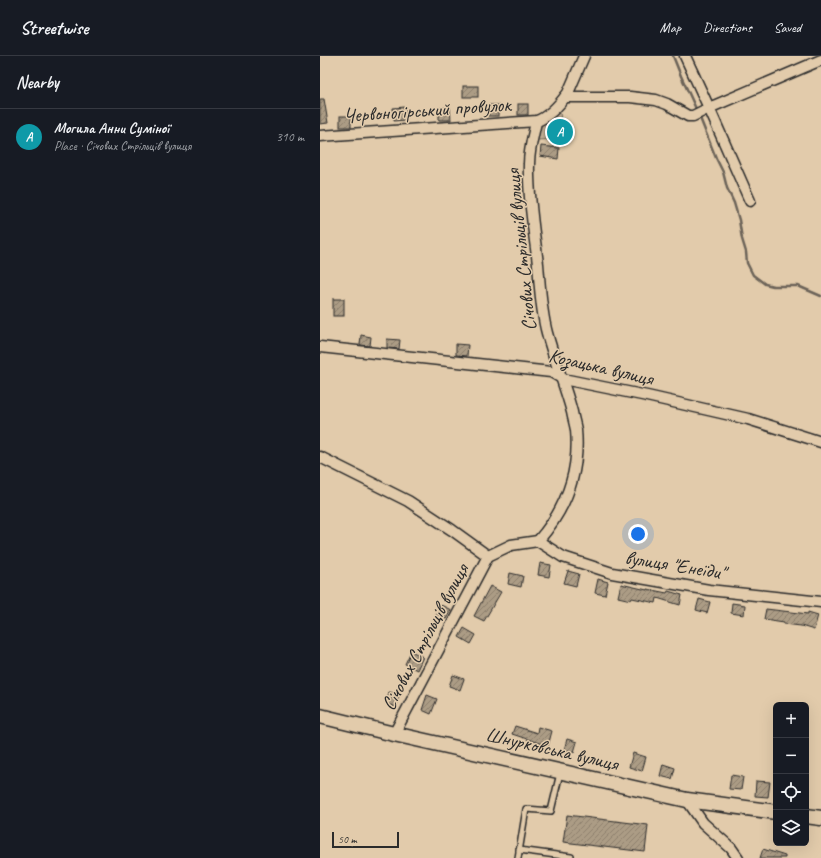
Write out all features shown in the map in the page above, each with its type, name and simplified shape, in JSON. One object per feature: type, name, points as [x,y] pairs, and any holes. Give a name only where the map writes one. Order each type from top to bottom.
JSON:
[{"type":"street","points":[[537,121],[552,111],[568,93],[584,56]]},
{"type":"street","points":[[685,56],[750,201]]},
{"type":"street","points":[[565,97],[630,97],[656,100],[667,104],[688,116],[693,116],[821,60]]},
{"type":"street","name":"Червоногірський провулок","points":[[320,136],[537,121]]},
{"type":"street","name":"Січових Стрільців вулиця","points":[[537,121],[529,157],[530,195],[544,315],[547,333],[569,401],[576,429],[574,477],[556,517],[548,530],[538,541]]},
{"type":"street","name":"Козацька вулиця","points":[[320,347],[551,372],[562,379],[647,396],[748,419],[821,442]]},
{"type":"street","points":[[320,457],[408,501],[488,556],[511,545],[538,541]]},
{"type":"street","name":"вулиця \"Енеїди\"","points":[[538,541],[563,557],[612,573],[709,590],[821,602]]},
{"type":"street","name":"Січових Стрільців вулиця","points":[[394,734],[488,556]]},
{"type":"street","name":"Шнурковська вулиця","points":[[320,716],[687,800],[773,812]]},
{"type":"street","points":[[687,800],[703,823],[731,848],[738,858]]},
{"type":"street","points":[[809,816],[821,818]]},
{"type":"street","points":[[726,858],[731,848]]},
{"type":"lane","points":[[518,858],[526,809],[551,811],[560,772]]},
{"type":"lane","points":[[519,850],[571,857]]},
{"type":"green space","points":[[557,110],[560,110],[562,139],[536,140],[538,128],[541,123]]},
{"type":"building","points":[[463,86],[478,86],[478,97],[463,97]]},
{"type":"building","points":[[320,99],[324,99],[328,123],[320,124]]},
{"type":"building","points":[[518,104],[528,104],[528,115],[518,115]]},
{"type":"building","points":[[488,105],[498,105],[498,116],[488,116]]},
{"type":"building","points":[[405,107],[406,120],[394,121],[393,108]]},
{"type":"building","points":[[450,107],[451,120],[439,120],[439,108]]},
{"type":"building","points":[[340,116],[351,116],[351,127],[340,127]]},
{"type":"building","points":[[541,146],[559,148],[558,159],[540,156]]},
{"type":"building","points":[[333,299],[344,299],[344,316],[333,316]]},
{"type":"building","points":[[361,335],[371,337],[370,346],[360,345]]},
{"type":"building","points":[[387,339],[400,340],[399,349],[387,348]]},
{"type":"building","points":[[456,344],[468,345],[467,356],[456,355]]},
{"type":"building","points":[[540,563],[551,565],[549,577],[538,575]]},
{"type":"building","points":[[568,571],[579,574],[576,586],[564,583]]},
{"type":"building","points":[[510,573],[523,576],[521,587],[508,584]]},
{"type":"building","points":[[598,579],[608,582],[605,595],[595,593]]},
{"type":"building","points":[[621,584],[667,593],[668,591],[682,595],[680,605],[657,598],[656,603],[618,597]]},
{"type":"building","points":[[490,586],[501,592],[484,621],[474,616]]},
{"type":"building","points":[[699,599],[710,602],[707,613],[696,610]]},
{"type":"building","points":[[732,603],[745,605],[744,615],[731,613]]},
{"type":"building","points":[[441,605],[451,610],[446,619],[436,614]]},
{"type":"building","points":[[766,609],[808,614],[808,612],[818,615],[814,630],[801,626],[784,624],[784,622],[764,619]]},
{"type":"building","points":[[464,628],[476,635],[471,644],[459,637]]},
{"type":"building","points":[[411,651],[423,657],[417,670],[405,664]]},
{"type":"building","points":[[453,675],[464,679],[460,690],[449,686]]},
{"type":"building","points":[[389,692],[399,694],[396,707],[386,704]]},
{"type":"building","points":[[427,695],[437,699],[431,714],[422,710]]},
{"type":"building","points":[[515,726],[537,733],[538,727],[552,731],[548,746],[512,734]]},
{"type":"building","points":[[567,739],[577,742],[574,752],[564,750]]},
{"type":"building","points":[[633,753],[646,757],[642,771],[629,767]]},
{"type":"building","points":[[663,764],[675,768],[672,779],[660,776]]},
{"type":"building","points":[[731,775],[743,777],[741,790],[729,789]]},
{"type":"building","points":[[756,781],[770,782],[768,797],[755,796]]},
{"type":"building","points":[[567,815],[648,825],[645,852],[563,842]]},
{"type":"building","points":[[763,849],[785,856],[785,858],[760,858]]},
{"type":"waterway","points":[[673,56],[697,111]]},
{"type":"waterway","points":[[700,118],[723,172],[727,188],[734,203],[746,252],[747,263],[753,275],[765,284],[773,286],[798,286],[821,296]]},
{"type":"place","name":"Могила Анни Суміної","points":[[560,132]]}]
